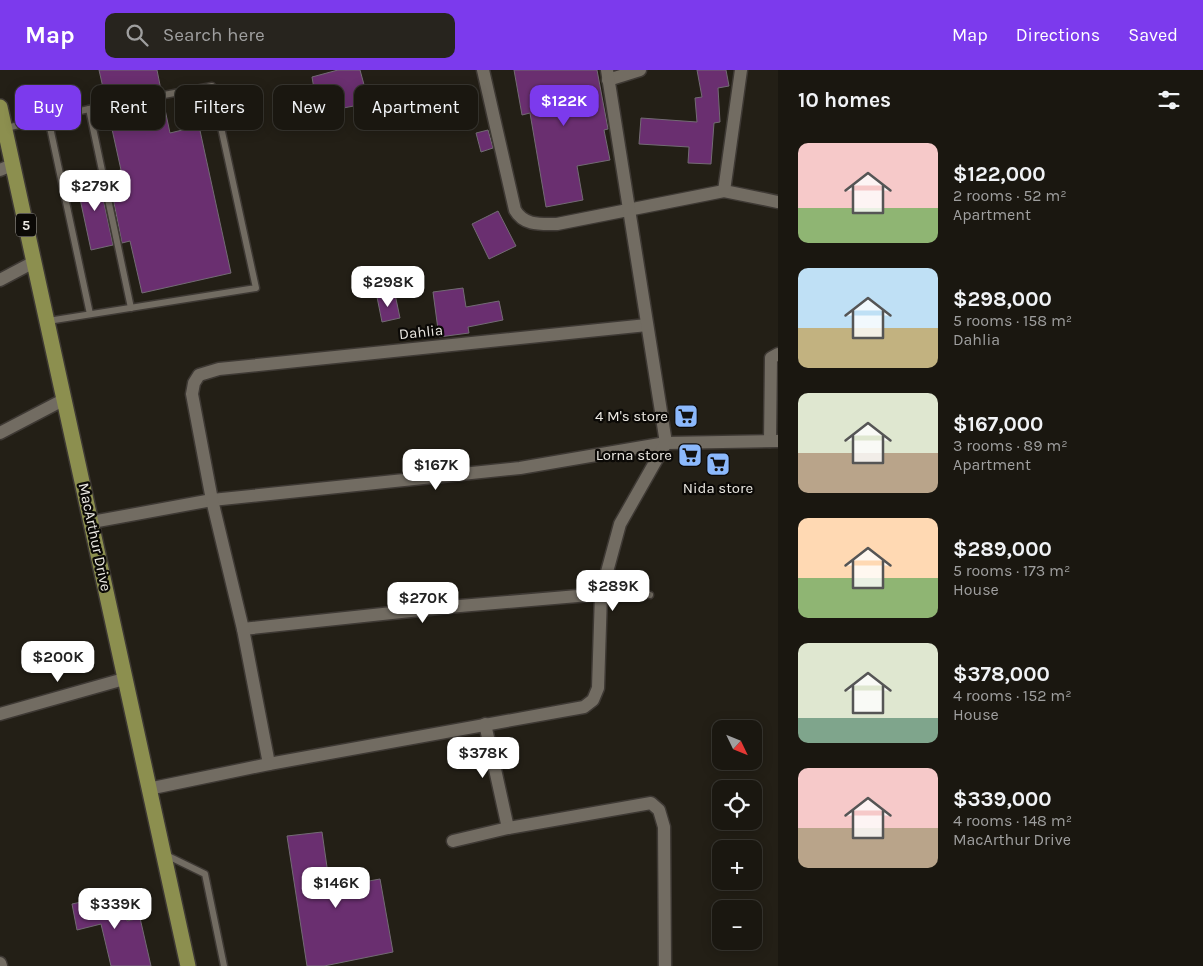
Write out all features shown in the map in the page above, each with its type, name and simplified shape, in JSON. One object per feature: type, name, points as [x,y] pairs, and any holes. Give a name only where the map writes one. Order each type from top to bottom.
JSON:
[{"type":"main road","name":"MacArthur Drive","points":[[0,107],[4,128],[6,167],[34,262],[66,399],[124,679],[188,966]]},
{"type":"street","points":[[483,70],[515,210],[519,217],[539,224],[557,224],[724,191],[778,202]]},
{"type":"street","points":[[148,790],[269,764],[485,724],[584,708],[593,700],[598,688],[600,594],[620,524],[666,443],[608,75],[640,70]]},
{"type":"street","points":[[724,191],[741,70]]},
{"type":"street","points":[[0,280],[34,262]]},
{"type":"street","name":"Dahlia","points":[[212,500],[192,394],[194,383],[199,376],[219,369],[647,325]]},
{"type":"street","points":[[92,522],[212,500],[520,468],[666,443],[774,441],[771,358],[778,354]]},
{"type":"street","points":[[0,433],[66,399]]},
{"type":"street","points":[[212,500],[243,630],[269,764]]},
{"type":"street","points":[[243,630],[448,607],[600,594]]},
{"type":"street","points":[[0,714],[124,679]]},
{"type":"street","points":[[485,724],[508,828]]},
{"type":"street","points":[[453,841],[508,828],[651,803],[660,810],[664,827],[666,966]]},
{"type":"lane","points":[[47,321],[256,288],[212,86],[81,111]]},
{"type":"lane","points":[[89,109],[130,308]]},
{"type":"lane","points":[[4,128],[15,126]]},
{"type":"lane","points":[[51,130],[90,314]]},
{"type":"lane","points":[[600,594],[625,591],[650,596]]},
{"type":"lane","points":[[163,853],[205,874],[224,966]]},
{"type":"building","points":[[99,70],[157,70],[160,85],[102,85]]},
{"type":"building","points":[[338,70],[360,70],[364,85],[354,85],[354,106],[344,108],[344,85],[313,85],[312,77]]},
{"type":"building","points":[[514,70],[597,70],[608,129],[604,130],[610,160],[577,166],[583,200],[546,207],[530,113],[522,115]]},
{"type":"building","points":[[697,70],[726,70],[729,86],[718,88],[720,122],[714,123],[711,164],[688,163],[689,147],[639,144],[641,118],[697,122],[695,98],[702,97]]},
{"type":"building","points":[[165,109],[170,133],[182,130],[200,130],[231,273],[142,293],[130,241],[122,243],[108,173],[121,170],[112,130],[165,130]]},
{"type":"building","points":[[488,130],[493,148],[481,152],[476,133]]},
{"type":"building","points":[[98,175],[113,245],[91,250],[76,180]]},
{"type":"building","points":[[498,211],[516,246],[489,259],[472,224]]},
{"type":"building","points":[[463,288],[466,307],[499,301],[503,320],[468,327],[469,333],[439,337],[433,292]]},
{"type":"building","points":[[395,294],[400,318],[382,322],[377,297]]},
{"type":"building","points":[[322,832],[330,888],[380,879],[393,952],[324,966],[307,966],[287,836]]},
{"type":"building","points":[[121,893],[127,921],[140,918],[151,966],[111,966],[101,924],[77,930],[72,904]]},
{"type":"place","name":"4 M's store","points":[[686,416]]},
{"type":"place","name":"Lorna store","points":[[690,455]]},
{"type":"place","name":"Nida store","points":[[718,464]]}]
